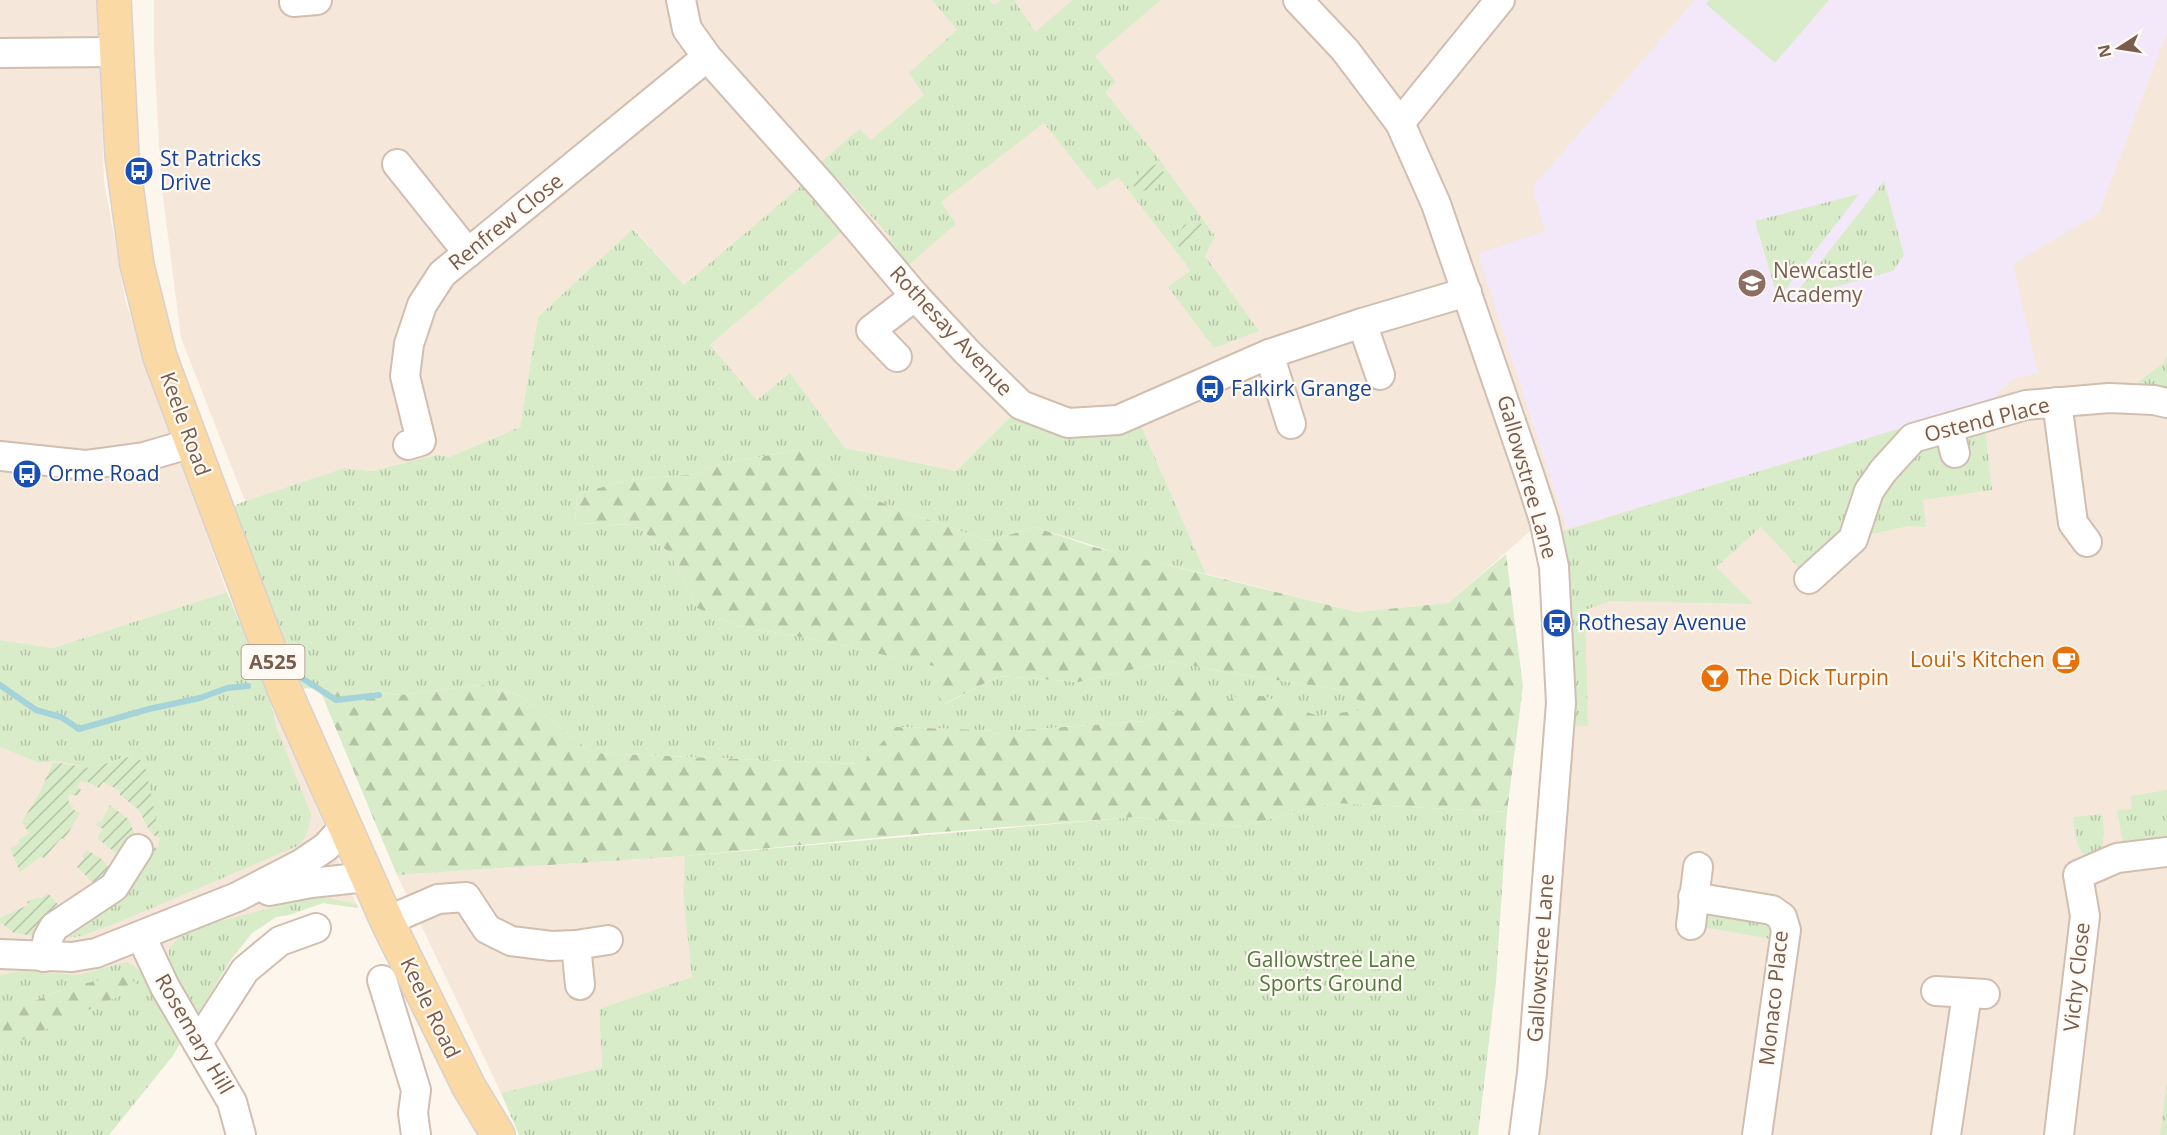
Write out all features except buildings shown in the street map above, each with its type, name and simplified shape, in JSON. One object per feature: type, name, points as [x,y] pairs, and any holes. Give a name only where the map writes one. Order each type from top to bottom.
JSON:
[{"type":"main road","name":"Keele Road","points":[[114,0],[122,156],[136,265],[160,357],[284,689],[387,921],[469,1087],[498,1135]]},
{"type":"street","name":"Rothesay Avenue","points":[[681,0],[687,29],[707,57],[824,188],[915,296],[967,352],[1022,405],[1068,423],[1119,420],[1269,354],[1467,292]]},
{"type":"street","name":"Gallowstree Lane","points":[[1298,0],[1345,50],[1400,123],[1436,204],[1467,292],[1544,520],[1554,567],[1561,703],[1532,1073],[1524,1135]]},
{"type":"street","points":[[1400,123],[1500,0]]},
{"type":"street","points":[[0,53],[115,52]]},
{"type":"street","name":"Renfrew Close","points":[[414,443],[405,376],[409,344],[422,305],[442,274],[707,57]]},
{"type":"street","points":[[396,164],[468,253]]},
{"type":"street","points":[[897,357],[871,330],[915,296]]},
{"type":"street","points":[[1362,323],[1380,375]]},
{"type":"street","points":[[1269,354],[1291,424]]},
{"type":"street","name":"Ostend Place","points":[[1809,579],[1853,539],[1869,491],[1913,438],[1952,440],[2026,405],[2109,398],[2154,400],[2167,403]]},
{"type":"street","points":[[2057,402],[2072,532]]},
{"type":"street","points":[[0,456],[85,465],[144,457],[192,442]]},
{"type":"street","points":[[0,954],[44,957],[84,956],[141,936],[237,897],[301,864],[326,847],[344,826]]},
{"type":"street","points":[[44,957],[48,938],[54,927],[114,887],[138,849]]},
{"type":"street","name":"Vichy Close","points":[[2059,1135],[2085,916],[2078,875],[2117,858],[2167,852]]},
{"type":"street","name":"Monaco Place","points":[[1698,867],[1692,911],[1772,910],[1782,917],[1786,930],[1757,1135]]},
{"type":"street","points":[[237,897],[311,883],[367,877]]},
{"type":"street","points":[[387,921],[438,899],[466,897],[487,929],[511,941],[536,946],[576,945],[608,939]]},
{"type":"street","points":[[198,1043],[245,970],[300,926]]},
{"type":"street","name":"Rosemary Hill","points":[[141,936],[165,987],[232,1102],[241,1135]]},
{"type":"street","points":[[576,945],[580,986]]},
{"type":"street","points":[[382,980],[416,1090],[413,1113],[416,1135]]},
{"type":"street","points":[[1936,991],[1976,994],[1946,1135]]},
{"type":"shaded area","points":[[0,0],[98,0],[104,181],[126,303],[227,592],[53,648],[0,640]]},
{"type":"shaded area","points":[[154,0],[2167,0],[2167,1135],[1523,1135],[1561,703],[1543,520],[1448,603],[1357,612],[1206,574],[1140,423],[1090,437],[1065,436],[1012,415],[956,471],[845,448],[790,374],[757,400],[710,345],[844,230],[684,285],[634,229],[538,317],[520,427],[449,457],[436,455],[372,471],[344,468],[245,501],[181,338],[161,181],[154,50]]},
{"type":"shaded area","name":"Newcastle Academy","points":[[1695,0],[2167,0],[2167,32],[2099,213],[2013,264],[2038,373],[2012,379],[1990,401],[1567,529],[1478,254],[1545,231],[1532,188]]},
{"type":"shaded area","points":[[266,685],[358,908],[323,903],[276,917],[252,933],[232,958],[175,975],[0,1050],[0,747],[39,763],[58,761],[293,794]]},
{"type":"shaded area","points":[[685,856],[683,893],[693,977],[599,1009],[602,1068],[501,1093],[397,875]]},
{"type":"green space","points":[[932,0],[989,0],[994,5],[1002,0],[1014,0],[1035,32],[1073,0],[1161,0],[1095,56],[1116,82],[1105,92],[1155,154],[1215,236],[1205,256],[1259,331],[1214,348],[1168,287],[1190,271],[1186,264],[1118,177],[1097,190],[1044,123],[941,202],[956,224],[897,275],[878,252],[892,239],[835,176],[824,188],[810,172],[859,129],[871,140],[924,95],[909,73],[957,30]]},
{"type":"green space","points":[[1709,0],[1829,0],[1775,63],[1706,4]]},
{"type":"green space","points":[[1158,164],[1164,173],[1156,188],[1138,192],[1133,185],[1141,169]]},
{"type":"green space","points":[[1884,181],[1904,255],[1893,271],[1805,295],[1799,294],[1801,287]]},
{"type":"green space","points":[[801,186],[844,230],[710,345],[757,400],[790,373],[845,448],[956,471],[1012,415],[1065,436],[1090,437],[1140,423],[1206,574],[1120,554],[1035,527],[989,541],[862,494],[802,449],[716,465],[696,474],[628,480],[577,494],[575,523],[635,525],[670,553],[697,608],[735,625],[822,641],[939,667],[945,704],[999,676],[1079,682],[1168,661],[1337,689],[1375,708],[1318,717],[1266,697],[1213,708],[1156,714],[1146,721],[1008,731],[897,727],[863,764],[592,753],[521,696],[483,685],[401,695],[318,688],[284,689],[217,513],[245,501],[344,468],[372,471],[436,455],[449,457],[520,427],[538,317],[633,229],[684,285]]},
{"type":"green space","points":[[1859,194],[1778,299],[1755,221]]},
{"type":"green space","points":[[1199,221],[1205,229],[1197,242],[1180,248],[1174,241],[1184,225]]},
{"type":"green space","points":[[2167,356],[2167,403],[2131,388],[2163,363]]},
{"type":"green space","points":[[1931,419],[1913,438],[1809,579],[1761,527],[1716,567],[1753,604],[1611,601],[1585,610],[1588,726],[1559,726],[1547,536]]},
{"type":"green space","points":[[1985,426],[1992,490],[1923,500],[1926,527],[1909,526],[1858,537],[1879,485],[1929,443],[1939,448],[1946,462],[1968,453],[1969,439]]},
{"type":"green space","points":[[802,449],[862,494],[989,541],[1035,527],[1090,546],[1357,612],[1448,603],[1506,554],[1523,686],[1507,812],[1332,803],[1239,827],[1135,817],[916,834],[685,856],[397,875],[319,688],[401,695],[483,685],[521,696],[592,753],[862,764],[896,727],[1008,731],[1146,721],[1156,714],[1186,710],[1165,701],[1175,674],[1215,689],[1214,707],[1243,693],[1266,697],[1318,716],[1374,708],[1337,689],[1168,661],[1079,682],[999,676],[944,704],[932,687],[938,667],[822,641],[735,625],[697,608],[670,553],[635,525],[575,523],[577,494],[628,480],[696,474],[716,465]]},
{"type":"green space","points":[[227,592],[266,685],[277,729],[311,814],[306,834],[300,845],[119,922],[82,936],[64,938],[151,847],[158,848],[160,838],[127,757],[90,768],[58,761],[39,763],[0,747],[0,640],[53,648]]},
{"type":"green space","points":[[127,757],[144,761],[160,838],[149,830],[139,810],[120,795],[119,790],[103,782],[99,788],[86,781],[85,783],[81,781],[77,787],[81,790],[78,796],[70,794],[68,797],[69,803],[73,805],[72,809],[80,813],[64,840],[61,838],[44,859],[42,856],[20,872],[10,848],[19,844],[18,840],[29,833],[22,822],[41,790],[53,762],[90,768]]},
{"type":"green space","points":[[2167,790],[2167,844],[2124,850],[2117,810],[2132,809],[2131,796]]},
{"type":"green space","name":"Gallowstree Lane Sports Ground","points":[[1332,803],[1507,812],[1496,982],[1478,1135],[519,1135],[501,1093],[602,1068],[599,1009],[692,977],[683,893],[685,856],[1135,817],[1239,827]]},
{"type":"green space","points":[[110,805],[128,819],[136,836],[124,856],[117,854],[97,838],[103,829],[96,825],[98,821],[101,822]]},
{"type":"green space","points":[[2102,814],[2104,833],[2101,853],[2088,859],[2078,845],[2073,817]]},
{"type":"green space","points":[[87,850],[100,858],[114,872],[96,886],[77,867]]},
{"type":"green space","points":[[48,893],[61,908],[35,936],[14,933],[0,922],[0,918]]},
{"type":"green space","points":[[317,896],[357,904],[358,908],[323,903],[276,917],[252,933],[232,958],[172,1057],[109,1135],[0,1135],[0,1050],[141,988],[99,984],[64,989],[18,1009],[0,1021],[0,975],[23,971],[77,975],[127,962],[153,985],[175,975],[169,963],[169,948],[180,936],[201,926]]},
{"type":"green space","points":[[1693,903],[1761,917],[1768,925],[1771,939],[1691,925]]},
{"type":"green space","points":[[127,976],[142,988],[130,991],[0,1050],[0,1021],[14,1012],[61,991],[94,981]]},
{"type":"green space","points":[[2167,1081],[2167,1135],[2160,1135]]},
{"type":"waterway","points":[[291,671],[336,700],[379,695]]},
{"type":"waterway","points":[[0,685],[36,710],[61,717],[79,729],[149,709],[200,698],[227,688],[248,686]]},
{"type":"place","name":"St Patricks Drive","points":[[139,171]]},
{"type":"place","name":"Newcastle Academy","points":[[1752,283]]},
{"type":"place","name":"Falkirk Grange","points":[[1210,389]]},
{"type":"place","name":"Orme Road","points":[[27,474]]},
{"type":"place","name":"Rothesay Avenue","points":[[1557,623]]},
{"type":"place","name":"Loui's Kitchen","points":[[2066,660]]},
{"type":"place","name":"The Dick Turpin","points":[[1715,678]]}]
